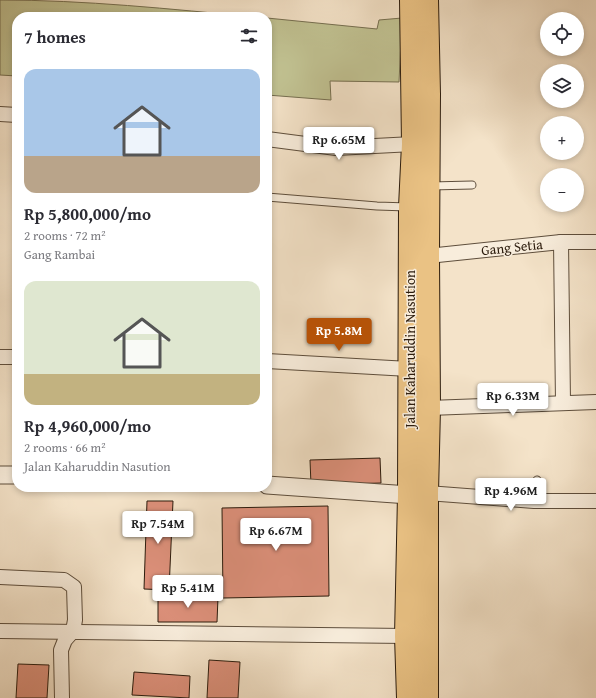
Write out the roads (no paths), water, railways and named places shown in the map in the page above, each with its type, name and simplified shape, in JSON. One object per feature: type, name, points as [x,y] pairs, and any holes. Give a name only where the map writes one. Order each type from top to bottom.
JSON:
[{"type":"highway","name":"Jalan Kaharuddin Nasution","points":[[408,698],[406,636],[418,494],[429,408],[428,256],[419,208],[429,186],[421,143],[411,0]]},
{"type":"highway","name":"Jalan Kaharuddin Nasution","points":[[426,698],[418,494],[409,369],[419,208],[427,0]]},
{"type":"street","points":[[0,114],[12,115]]},
{"type":"street","points":[[272,140],[336,148],[421,143]]},
{"type":"street","points":[[561,242],[563,402]]},
{"type":"street","name":"Gang Setia","points":[[428,256],[561,242],[596,242]]},
{"type":"street","points":[[0,357],[12,357]]},
{"type":"street","points":[[272,361],[409,369]]},
{"type":"street","points":[[429,408],[596,402]]},
{"type":"street","points":[[0,475],[12,475]]},
{"type":"street","points":[[272,485],[534,501],[596,501]]},
{"type":"street","points":[[0,577],[64,580],[74,587],[73,631],[65,640],[61,650],[62,698]]},
{"type":"street","points":[[0,631],[406,636]]},
{"type":"lane","points":[[429,186],[472,185]]},
{"type":"lane","points":[[272,197],[419,208]]},
{"type":"lane","points":[[534,501],[538,480]]}]
